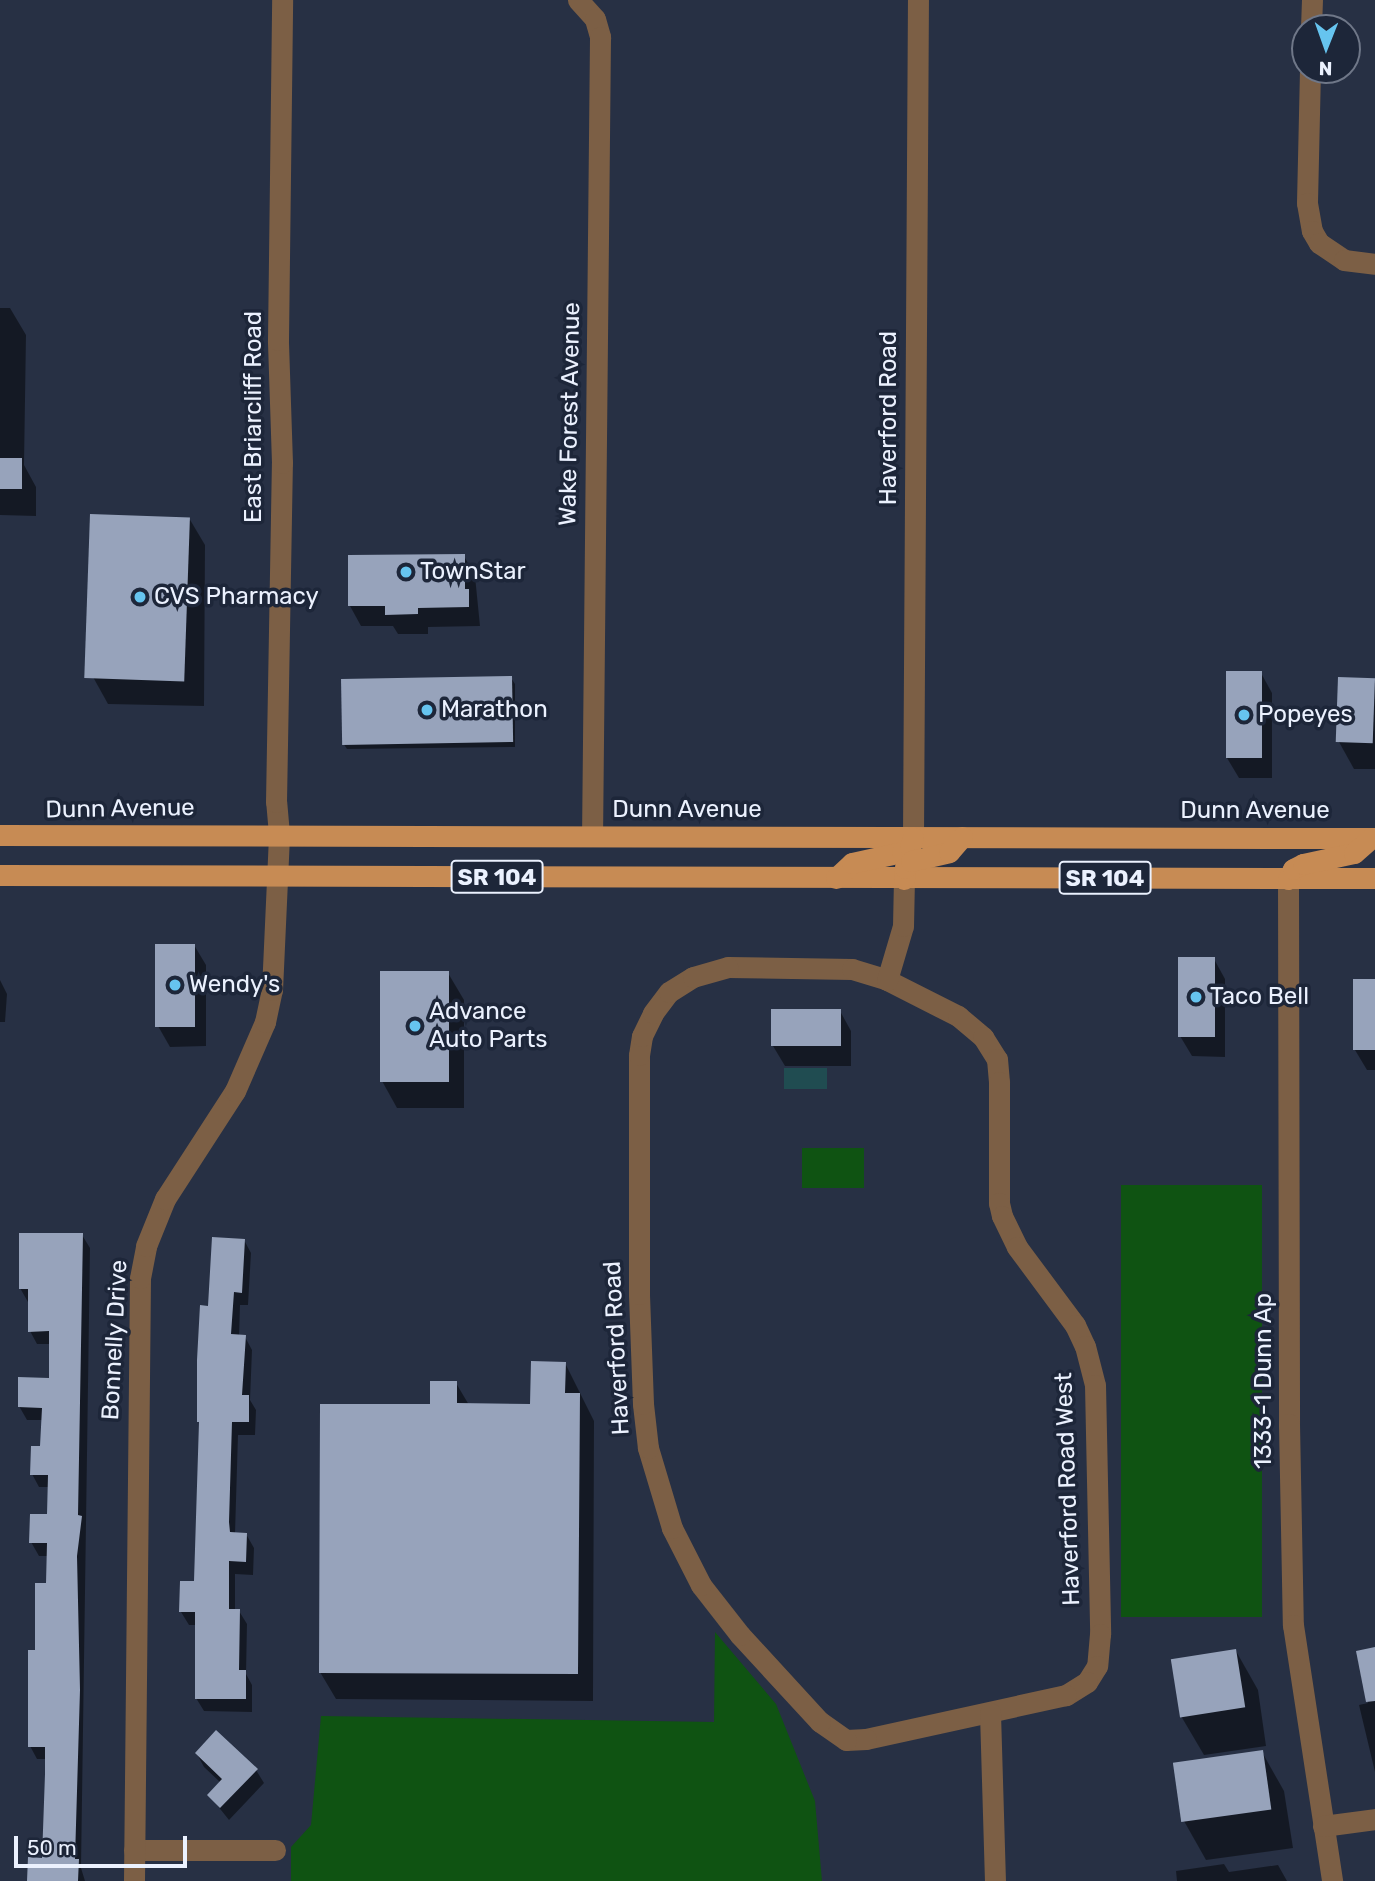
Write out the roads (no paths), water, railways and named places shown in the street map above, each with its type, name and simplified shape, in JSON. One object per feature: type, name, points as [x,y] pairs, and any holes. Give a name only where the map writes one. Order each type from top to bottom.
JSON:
[{"type":"main road","name":"Dunn Avenue","points":[[0,835],[1373,838]]},
{"type":"main road","points":[[836,878],[852,863],[902,852],[910,846],[912,836]]},
{"type":"main road","points":[[904,879],[905,868],[911,861],[949,852],[962,837]]},
{"type":"main road","points":[[1288,878],[1293,869],[1303,864],[1354,853],[1373,838]]},
{"type":"main road","name":"SR 104","points":[[0,875],[1375,878]]},
{"type":"street","name":"East Briarcliff Road","points":[[279,834],[276,802],[281,490],[278,341],[282,0]]},
{"type":"street","name":"Wake Forest Avenue","points":[[578,0],[595,19],[600,37],[592,836]]},
{"type":"street","name":"Haverford Road","points":[[912,836],[918,0]]},
{"type":"street","points":[[1310,84],[1308,217],[1319,243],[1344,260],[1375,264]]},
{"type":"street","name":"Bonnelly Drive","points":[[134,1881],[141,1278],[146,1246],[164,1199],[235,1091],[265,1022],[272,990],[279,834]]},
{"type":"street","name":"1333-1 Dunn Ap","points":[[1288,878],[1293,1625],[1332,1881]]},
{"type":"street","points":[[887,980],[903,926],[904,879]]},
{"type":"street","name":"Haverford Road","points":[[887,980],[852,969],[727,967],[693,977],[669,992],[653,1013],[642,1036],[639,1055],[639,1294],[643,1404],[648,1448],[662,1503],[701,1585],[740,1635],[820,1722],[846,1740],[866,1739],[990,1713]]},
{"type":"street","name":"Haverford Road West","points":[[887,980],[958,1016],[983,1037],[996,1059],[999,1082],[999,1203],[1002,1216],[1017,1247],[1075,1325],[1085,1346],[1095,1385],[1100,1634],[1097,1666],[1087,1682],[1066,1695],[990,1713]]},
{"type":"street","points":[[990,1713],[995,1881]]},
{"type":"street","points":[[1323,1826],[1375,1819]]},
{"type":"street","points":[[135,1850],[275,1850]]},
{"type":"place","name":"TownStar","points":[[406,572]]},
{"type":"place","name":"CVS Pharmacy","points":[[140,597]]},
{"type":"place","name":"Marathon","points":[[427,710]]},
{"type":"place","name":"Popeyes","points":[[1244,715]]},
{"type":"place","name":"Wendy's","points":[[175,985]]},
{"type":"place","name":"Taco Bell","points":[[1196,997]]},
{"type":"place","name":"Advance Auto Parts","points":[[415,1026]]}]
